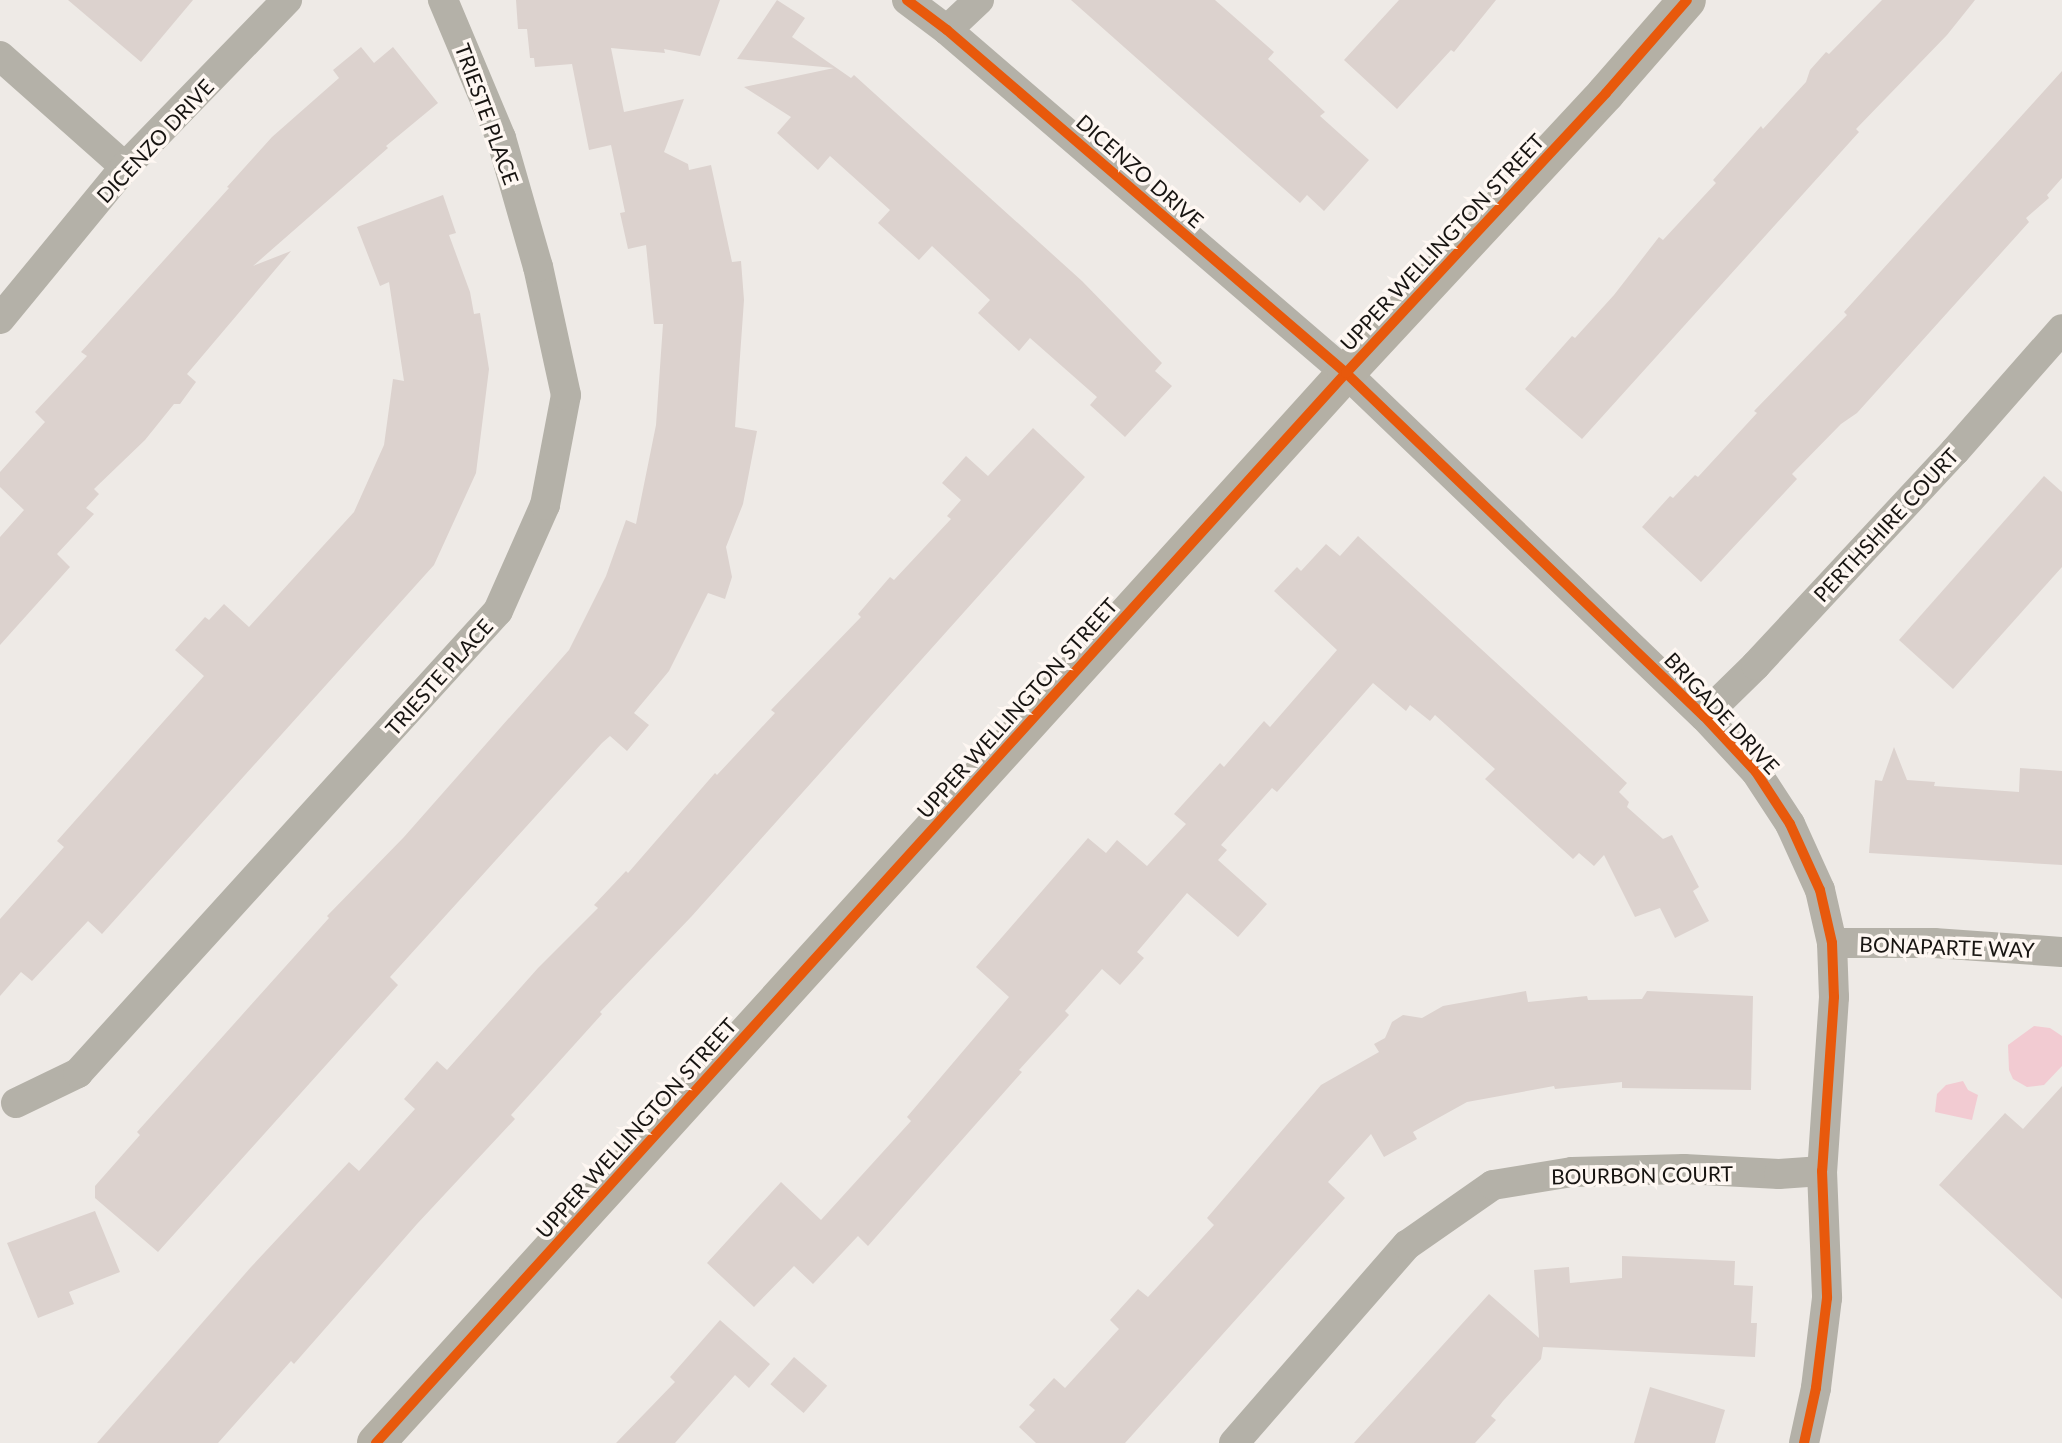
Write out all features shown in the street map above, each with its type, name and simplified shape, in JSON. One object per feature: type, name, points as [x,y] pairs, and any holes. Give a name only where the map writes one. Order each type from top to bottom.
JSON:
[{"type":"main road","name":"UPPER WELLINGTON STREET","points":[[376,1443],[1346,373],[1606,93],[1687,0]]},
{"type":"street","name":"DICENZO DRIVE","points":[[0,319],[125,167],[287,0]]},
{"type":"street","name":"TRIESTE PLACE","points":[[16,1103],[78,1073],[498,611],[545,505],[566,395],[538,267],[501,138],[443,0]]},
{"type":"street","name":"DICENZO DRIVE","points":[[907,0],[947,30],[1346,373]]},
{"type":"street","points":[[947,30],[979,0]]},
{"type":"street","points":[[0,56],[125,167]]},
{"type":"street","name":"PERTHSHIRE COURT","points":[[1704,716],[1756,665],[1955,451],[2062,329]]},
{"type":"street","name":"BRIGADE DRIVE","points":[[1346,373],[1704,716],[1756,772],[1790,824],[1820,890],[1832,943],[1834,997],[1822,1171],[1828,1298],[1816,1388],[1804,1443]]},
{"type":"street","name":"BONAPARTE WAY","points":[[1832,943],[1934,943],[2062,952]]},
{"type":"street","name":"BOURBON COURT","points":[[1234,1443],[1406,1245],[1493,1185],[1572,1172],[1685,1169],[1779,1174],[1822,1171]]},
{"type":"shaded area","points":[[2034,1026],[2050,1028],[2062,1036],[2062,1066],[2044,1085],[2027,1087],[2013,1079],[2009,1070],[2008,1045]]},
{"type":"shaded area","points":[[1963,1081],[1968,1090],[1978,1095],[1972,1120],[1935,1112],[1937,1094],[1946,1085]]},
{"type":"building","points":[[68,0],[193,0],[141,62]]},
{"type":"building","points":[[516,0],[720,0],[700,56],[664,49],[665,53],[611,48],[624,112],[684,99],[664,152],[688,164],[689,170],[711,165],[732,262],[741,261],[744,300],[735,427],[757,431],[743,504],[726,547],[732,577],[725,599],[708,593],[669,671],[634,713],[649,725],[627,751],[610,736],[602,743],[390,977],[398,985],[158,1252],[95,1198],[95,1186],[140,1135],[137,1132],[329,918],[327,916],[404,837],[569,650],[606,576],[626,520],[636,524],[656,425],[663,324],[654,324],[646,245],[628,249],[620,213],[625,212],[611,145],[589,150],[572,64],[535,67],[534,58],[530,58],[527,29],[518,29]]},
{"type":"building","points":[[777,0],[805,18],[792,37],[851,78],[854,75],[1082,281],[1162,363],[1155,371],[1172,386],[1125,437],[1090,405],[1097,397],[1030,338],[1019,351],[978,313],[990,300],[932,246],[919,260],[878,223],[890,210],[830,156],[818,170],[777,133],[791,117],[744,87],[834,68],[737,59]]},
{"type":"building","points":[[1071,0],[1215,0],[1274,52],[1268,59],[1325,112],[1320,116],[1369,160],[1324,211],[1307,195],[1300,203]]},
{"type":"building","points":[[1399,0],[1496,0],[1454,52],[1451,50],[1397,109],[1344,60]]},
{"type":"building","points":[[1882,0],[1975,0],[1947,35],[1856,129],[1859,132],[1582,439],[1525,389],[1572,336],[1575,338],[1614,295],[1659,237],[1663,240],[1716,183],[1713,180],[1761,126],[1763,129],[1806,82],[1810,70],[1826,52],[1829,54]]},
{"type":"building","points":[[361,47],[374,63],[393,47],[438,103],[386,146],[388,148],[253,266],[291,251],[187,374],[196,382],[180,404],[174,404],[145,440],[94,489],[99,494],[86,508],[94,514],[57,554],[70,567],[0,645],[0,537],[24,510],[0,487],[0,472],[45,422],[35,412],[87,356],[81,352],[229,188],[227,187],[272,137],[339,78],[333,70]]},
{"type":"building","points":[[2062,71],[2062,178],[2047,195],[2049,198],[2026,218],[2029,222],[1857,413],[1841,424],[1792,474],[1797,479],[1701,582],[1642,527],[1670,496],[1673,498],[1695,475],[1698,477],[1757,413],[1754,411],[1847,315],[1844,312]]},
{"type":"building","points":[[443,195],[456,233],[449,235],[470,292],[474,314],[480,313],[489,369],[476,473],[434,565],[102,934],[88,921],[32,981],[21,972],[0,996],[0,919],[64,847],[57,841],[204,676],[175,650],[205,617],[209,620],[224,604],[249,627],[354,512],[384,445],[393,379],[404,381],[389,282],[380,286],[357,227]]},
{"type":"building","points":[[1033,428],[1085,477],[691,917],[600,1012],[602,1014],[511,1115],[515,1119],[417,1224],[294,1364],[291,1361],[218,1443],[97,1443],[251,1267],[349,1162],[359,1171],[415,1109],[404,1099],[437,1061],[447,1070],[538,968],[598,908],[594,905],[626,871],[628,873],[715,773],[717,775],[775,713],[771,710],[861,617],[858,614],[890,577],[894,580],[951,519],[947,516],[961,500],[942,483],[966,456],[988,476]]},
{"type":"building","points":[[2044,476],[2062,492],[2062,567],[1953,689],[1899,640]]},
{"type":"building","points":[[1358,536],[1627,783],[1619,792],[1629,802],[1627,807],[1663,839],[1672,835],[1699,887],[1693,891],[1709,921],[1675,938],[1660,908],[1635,917],[1604,855],[1594,866],[1579,853],[1573,859],[1485,779],[1495,769],[1435,715],[1430,721],[1410,705],[1406,711],[1373,683],[1277,792],[1272,788],[1221,845],[1227,850],[1218,860],[1267,904],[1238,937],[1187,893],[1137,952],[1144,958],[1120,985],[1102,969],[1065,1011],[1069,1015],[1019,1070],[1022,1072],[868,1246],[858,1236],[813,1284],[794,1266],[754,1307],[707,1263],[781,1182],[821,1220],[911,1121],[907,1117],[1009,997],[976,967],[1088,838],[1106,853],[1117,840],[1147,866],[1186,824],[1174,814],[1220,763],[1224,767],[1264,721],[1270,727],[1337,650],[1274,591],[1297,567],[1301,571],[1326,544],[1340,556]]},
{"type":"building","points":[[1894,747],[1907,780],[1935,782],[1934,786],[2019,792],[2020,768],[2062,771],[2062,865],[1869,853],[1875,780],[1882,781]]},
{"type":"building","points":[[1526,991],[1528,1002],[1587,996],[1588,1000],[1642,999],[1647,991],[1753,996],[1751,1090],[1622,1088],[1622,1082],[1555,1089],[1554,1086],[1467,1102],[1413,1132],[1417,1139],[1384,1157],[1371,1134],[1328,1182],[1345,1198],[1125,1443],[1036,1443],[1019,1427],[1035,1410],[1029,1405],[1054,1378],[1065,1388],[1119,1329],[1110,1320],[1138,1289],[1148,1297],[1214,1225],[1207,1218],[1321,1085],[1379,1052],[1374,1044],[1385,1038],[1392,1022],[1403,1015],[1422,1018],[1443,1006]]},
{"type":"building","points":[[2062,1086],[2062,1299],[1939,1185],[2005,1113],[2023,1129]]},
{"type":"building","points":[[95,1211],[120,1272],[69,1292],[74,1304],[38,1318],[7,1243]]},
{"type":"building","points":[[1622,1256],[1735,1261],[1734,1285],[1753,1286],[1751,1323],[1757,1323],[1755,1357],[1543,1347],[1541,1359],[1491,1416],[1496,1420],[1475,1443],[1354,1443],[1489,1294],[1539,1338],[1534,1270],[1569,1267],[1570,1283],[1622,1278]]},
{"type":"building","points":[[720,1320],[770,1364],[749,1388],[735,1375],[675,1443],[616,1443],[675,1382],[670,1377]]},
{"type":"building","points":[[794,1357],[827,1386],[804,1413],[770,1384]]},
{"type":"building","points":[[1650,1387],[1725,1410],[1715,1443],[1634,1443]]},
{"type":"cycle path","points":[[907,0],[947,30],[1346,373],[1704,716],[1756,772],[1790,824],[1820,890],[1832,943],[1834,997],[1822,1171],[1827,1298],[1816,1388],[1804,1443]]},
{"type":"cycle path","points":[[376,1443],[1346,373],[1606,93],[1687,0]]}]
